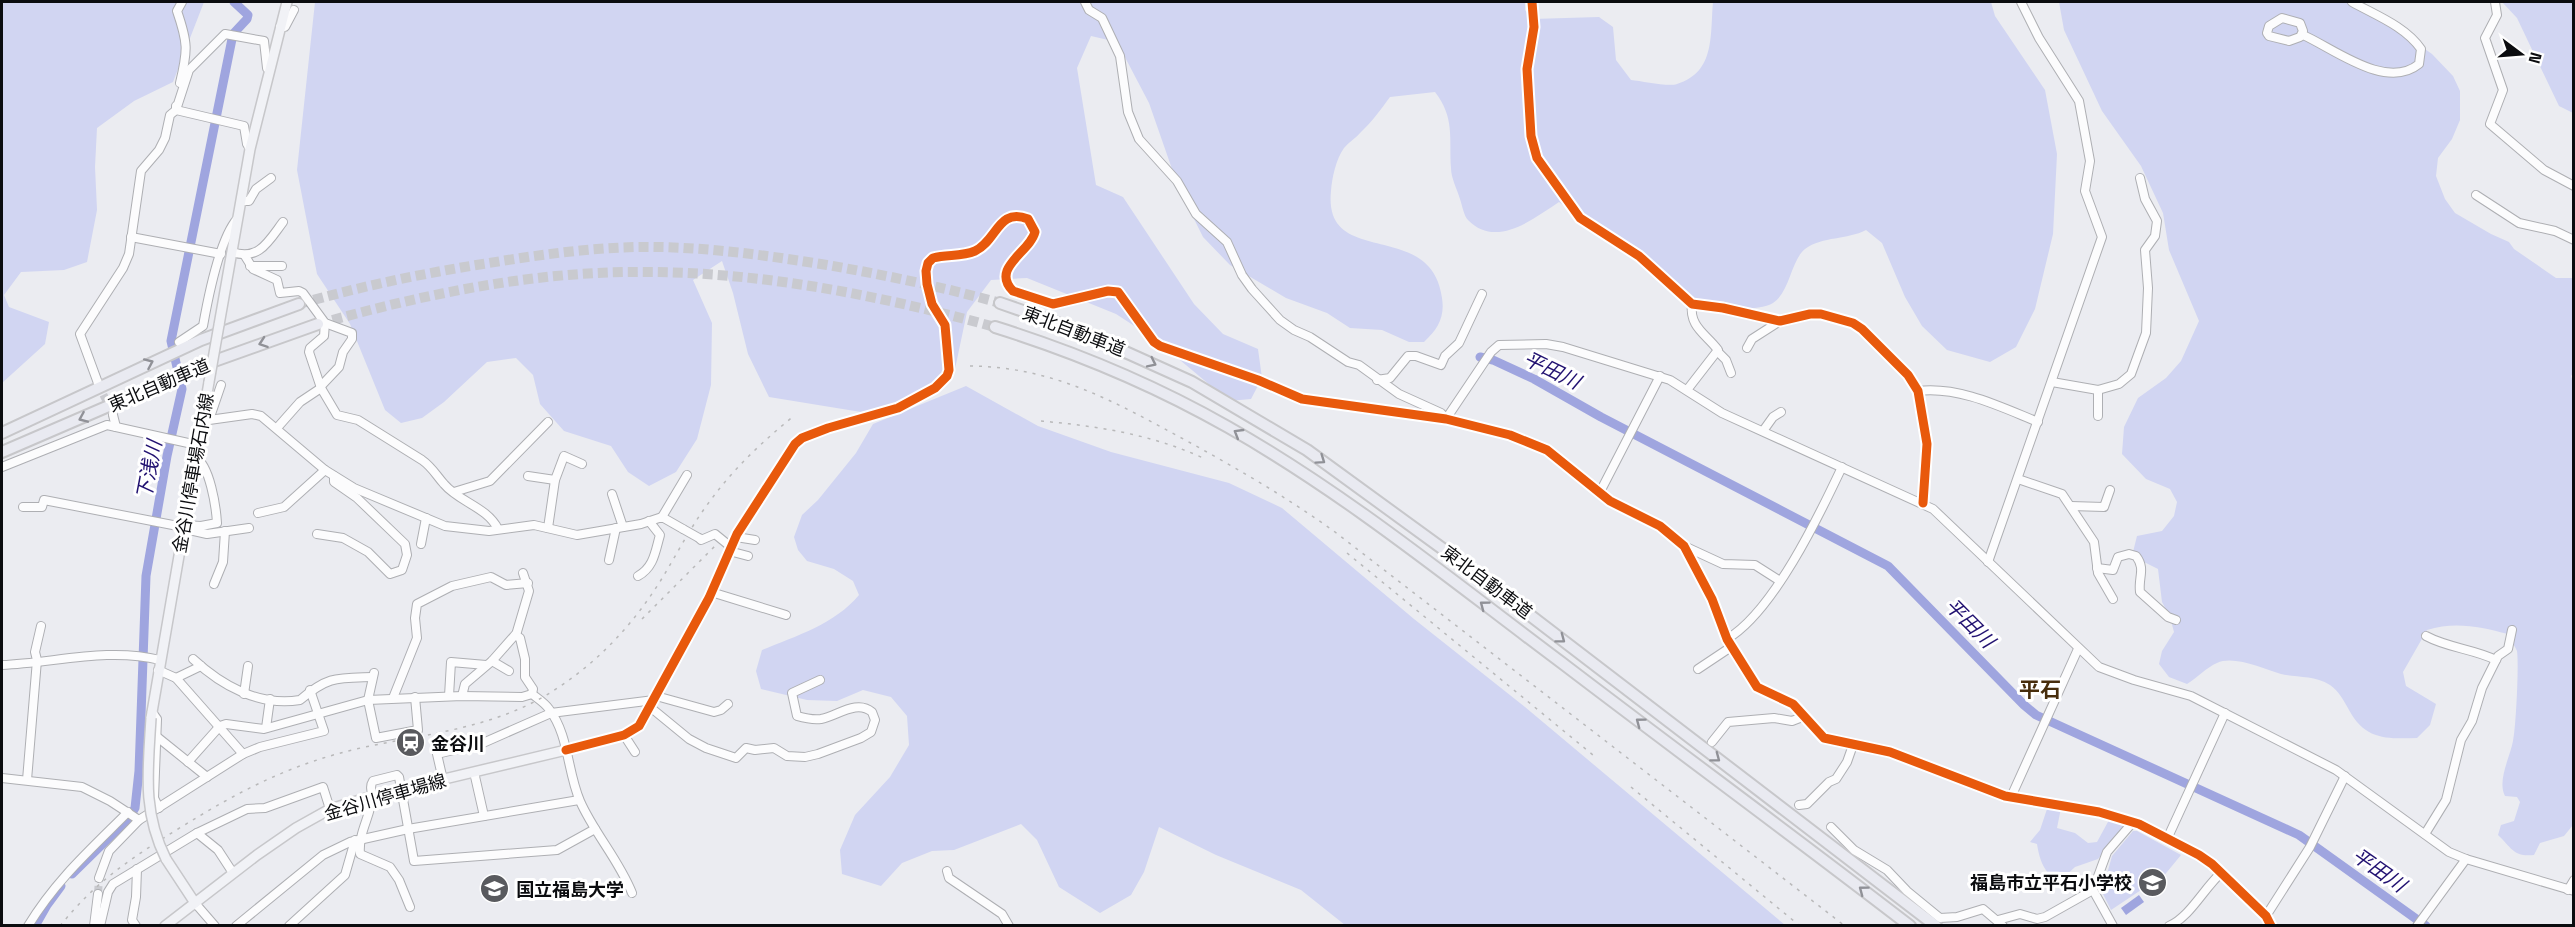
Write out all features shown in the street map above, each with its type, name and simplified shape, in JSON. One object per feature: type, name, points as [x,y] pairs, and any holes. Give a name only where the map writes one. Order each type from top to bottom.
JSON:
[{"type":"highway","name":"東北自動車道","points":[[1000,303],[1072,328],[1192,382],[1307,450],[1454,557],[1936,926]]},
{"type":"highway","name":"東北自動車道","points":[[2,433],[201,340],[299,304]]},
{"type":"highway","name":"東北自動車道","points":[[2,452],[206,364],[322,324]]},
{"type":"highway","name":"東北自動車道","points":[[995,327],[1079,358],[1167,397],[1226,426],[1298,470],[1444,574],[1910,926]]},
{"type":"main road","name":"金谷川停車場石内線","points":[[195,903],[166,859],[154,833],[148,797],[151,715],[197,446],[206,421],[209,382],[250,150],[287,2]]},
{"type":"main road","name":"金谷川停車場線","points":[[165,926],[296,828],[330,809],[373,796],[566,750]]},
{"type":"street","points":[[177,110],[175,104],[188,51],[186,36],[177,11],[182,2]]},
{"type":"street","points":[[1085,2],[1089,10],[1102,18],[1120,56],[1128,112],[1139,139],[1177,182],[1196,214],[1227,242],[1245,282],[1280,320],[1348,362],[1359,365],[1399,394],[1441,413],[1446,419]]},
{"type":"street","points":[[1532,2],[1534,27],[1527,69],[1531,136],[1538,158],[1580,218],[1639,256],[1692,304],[1723,308],[1780,321]]},
{"type":"street","points":[[1988,562],[2102,237],[2097,217],[2085,191],[2091,160],[2079,101],[2075,91],[2060,73],[2021,2]]},
{"type":"street","points":[[2303,35],[2342,57],[2374,70],[2402,72],[2419,64],[2421,49],[2416,42],[2386,20],[2352,2]]},
{"type":"street","points":[[2495,2],[2497,15],[2485,38],[2503,90],[2490,124],[2544,170],[2574,186]]},
{"type":"street","points":[[280,27],[285,27],[294,10]]},
{"type":"street","points":[[98,383],[80,334],[123,268],[129,254],[141,171],[159,150],[165,138],[170,115],[177,110],[189,70],[225,34],[264,41],[267,68],[269,68]]},
{"type":"street","points":[[177,110],[244,126],[250,150]]},
{"type":"street","points":[[241,201],[249,201],[256,189],[271,178]]},
{"type":"street","points":[[2052,382],[2098,390],[2119,384],[2130,377],[2146,333],[2148,288],[2145,250],[2155,236],[2157,221],[2145,199],[2140,178]]},
{"type":"street","points":[[2476,195],[2519,223],[2555,231],[2574,240]]},
{"type":"street","points":[[566,750],[624,735],[639,726],[711,592],[736,537],[780,464],[797,441],[828,428],[898,408],[918,399],[942,382],[949,370],[945,325],[932,304],[926,271],[928,263],[933,258],[977,250],[1005,220],[1012,216],[1028,219],[1035,232],[1031,242],[1007,269],[1006,279],[1013,291],[1053,304],[1108,291],[1118,292],[1154,342],[1173,351],[1258,380],[1302,399],[1446,419],[1510,435],[1556,456],[1624,509],[1660,526],[1684,546],[1723,564],[1755,565],[1780,581]]},
{"type":"street","points":[[179,342],[203,326],[208,298],[221,254],[232,225],[237,219]]},
{"type":"street","points":[[232,252],[245,256],[264,248],[283,222]]},
{"type":"street","points":[[131,237],[221,254]]},
{"type":"street","points":[[245,256],[250,266],[277,280],[280,293],[299,291],[303,293],[322,324],[324,336],[310,348],[309,352],[321,387],[337,415],[358,420],[432,467],[444,485],[477,507],[495,523],[498,529]]},
{"type":"street","points":[[250,266],[282,266]]},
{"type":"street","points":[[1377,380],[1390,378],[1408,356],[1416,356],[1441,365],[1445,356],[1459,343],[1482,294]]},
{"type":"street","points":[[1692,304],[1692,318],[1696,326],[1701,334],[1717,347],[1726,360],[1731,374]]},
{"type":"street","points":[[1747,348],[1752,339],[1780,321],[1815,313],[1858,325],[1908,375],[1918,391],[1927,444],[1923,503]]},
{"type":"street","points":[[277,428],[300,402],[321,387],[339,367],[343,352],[353,336],[345,329],[322,324]]},
{"type":"street","points":[[1446,419],[1491,352],[1499,345],[1546,344],[1660,376],[1687,390],[1722,413],[1933,509],[2099,667],[2134,680],[2191,696],[2345,776],[2449,852],[2571,890],[2574,880]]},
{"type":"street","points":[[1687,390],[1718,351]]},
{"type":"street","points":[[1600,492],[1660,376]]},
{"type":"street","points":[[206,421],[221,385]]},
{"type":"street","points":[[1918,391],[1938,390],[1979,399],[2038,422]]},
{"type":"street","points":[[2098,390],[2098,416]]},
{"type":"street","points":[[1763,431],[1773,417],[1781,412]]},
{"type":"street","points":[[206,421],[252,414],[261,416],[326,470],[354,489],[445,526],[471,530],[489,531],[534,525],[577,534],[650,521],[662,517],[687,475]]},
{"type":"street","points":[[113,415],[116,427]]},
{"type":"street","points":[[454,492],[490,481],[506,468],[548,422]]},
{"type":"street","points":[[2,467],[104,426],[197,446]]},
{"type":"street","points":[[548,528],[555,480],[564,456],[582,464]]},
{"type":"street","points":[[183,527],[217,523],[204,466],[195,457]]},
{"type":"street","points":[[1727,639],[1758,610],[1790,568],[1842,467]]},
{"type":"street","points":[[258,513],[284,507],[326,470]]},
{"type":"street","points":[[316,534],[333,535],[368,552],[390,574],[402,570],[406,560],[405,544],[357,498],[334,482],[334,476]]},
{"type":"street","points":[[528,476],[555,480]]},
{"type":"street","points":[[2018,479],[2062,494],[2094,542],[2097,568],[2102,582],[2113,599]]},
{"type":"street","points":[[2071,506],[2104,507],[2110,490]]},
{"type":"street","points":[[609,560],[620,527],[612,494]]},
{"type":"street","points":[[23,507],[42,507],[44,500],[183,527],[207,534],[249,528]]},
{"type":"street","points":[[662,517],[701,540],[705,536],[715,534],[722,537],[730,549],[748,556]]},
{"type":"street","points":[[421,543],[426,518]]},
{"type":"street","points":[[638,576],[646,571],[655,557],[660,535],[650,521]]},
{"type":"street","points":[[214,584],[223,562],[225,531]]},
{"type":"street","points":[[736,537],[754,540]]},
{"type":"street","points":[[1684,546],[1712,599],[1731,647],[1757,687],[1793,704],[1824,738],[1890,752],[2011,797],[2099,812],[2133,822],[2168,837],[2222,872],[2266,916],[2271,926]]},
{"type":"street","points":[[2097,568],[2113,570],[2118,557],[2129,554],[2136,556],[2143,572],[2140,592],[2168,617],[2176,620]]},
{"type":"street","points":[[462,696],[465,684],[489,663],[511,637],[516,635],[529,591],[523,573]]},
{"type":"street","points":[[393,698],[417,638],[415,611],[421,600],[452,586],[491,577],[506,585],[528,583]]},
{"type":"street","points":[[711,592],[786,615]]},
{"type":"street","points":[[27,780],[37,660],[35,651],[41,626]]},
{"type":"street","points":[[2425,834],[2446,800],[2460,740],[2472,721],[2482,688],[2498,656],[2508,649],[2512,630]]},
{"type":"street","points":[[516,635],[520,638],[525,659],[525,677],[533,690],[532,694]]},
{"type":"street","points":[[2426,636],[2439,643],[2487,655],[2496,660]]},
{"type":"street","points":[[1698,669],[1731,647]]},
{"type":"street","points":[[2011,797],[2078,649]]},
{"type":"street","points":[[2,665],[70,657],[143,657],[159,665],[176,678],[243,754]]},
{"type":"street","points":[[193,659],[244,694],[270,699],[296,700],[329,680],[373,674],[368,700],[376,738],[418,730],[416,697]]},
{"type":"street","points":[[449,696],[451,662],[489,663],[509,671]]},
{"type":"street","points":[[176,678],[201,666]]},
{"type":"street","points":[[244,694],[248,666]]},
{"type":"street","points":[[653,701],[688,739],[706,748],[736,758],[746,748],[755,750],[774,748],[787,756],[805,757],[861,738],[871,732],[875,720],[872,712],[863,708],[841,711],[821,719],[796,716],[792,693],[820,680]]},
{"type":"street","points":[[28,926],[45,898],[66,872],[133,816],[159,808],[243,754],[260,747],[324,731],[310,690]]},
{"type":"street","points":[[188,762],[220,726],[226,724],[266,728],[368,700],[449,696],[522,697],[532,694]]},
{"type":"street","points":[[532,694],[550,709],[566,750],[579,800],[595,829],[623,870],[632,893]]},
{"type":"street","points":[[266,728],[270,699]]},
{"type":"street","points":[[443,780],[437,754],[483,742],[551,713],[653,701],[677,703],[714,712],[728,704]]},
{"type":"street","points":[[2168,837],[2225,713]]},
{"type":"street","points":[[151,715],[157,719],[154,798],[159,808]]},
{"type":"street","points":[[1712,742],[1728,722],[1774,718],[1792,721],[1805,716]]},
{"type":"street","points":[[624,735],[635,752]]},
{"type":"street","points":[[156,736],[207,777]]},
{"type":"street","points":[[1799,806],[1807,804],[1829,782],[1836,779],[1847,762],[1853,745]]},
{"type":"street","points":[[474,772],[484,816]]},
{"type":"street","points":[[289,926],[345,875],[373,796],[370,786],[373,781],[398,775],[414,861],[557,850],[595,829]]},
{"type":"street","points":[[2266,916],[2312,843],[2345,776]]},
{"type":"street","points":[[2,778],[82,787],[133,816]]},
{"type":"street","points":[[100,926],[110,888],[197,833],[247,809],[266,808],[323,788],[330,809]]},
{"type":"street","points":[[236,926],[328,851],[357,840],[579,800]]},
{"type":"street","points":[[99,878],[109,851],[133,816]]},
{"type":"street","points":[[1831,827],[1854,850],[1887,870],[1907,891],[1940,918],[1957,917],[1983,909],[2000,923],[2020,914],[2037,919],[2045,917],[2093,890],[2107,852],[2133,822]]},
{"type":"street","points":[[197,833],[218,850],[233,873]]},
{"type":"street","points":[[357,840],[360,854],[386,863],[394,872],[410,907]]},
{"type":"street","points":[[2419,923],[2466,859]]},
{"type":"street","points":[[136,926],[132,920],[137,869]]},
{"type":"street","points":[[946,871],[949,878],[1002,914],[1009,926]]},
{"type":"street","points":[[2169,926],[2186,916],[2209,884],[2222,872]]},
{"type":"street","points":[[2093,890],[2114,926]]},
{"type":"street","points":[[94,926],[98,894]]},
{"type":"street","points":[[195,903],[215,926]]},
{"type":"shaded area","points":[[2,2],[204,2],[173,82],[134,101],[97,128],[95,167],[97,210],[87,262],[64,270],[21,272],[4,295],[9,307],[49,322],[45,344],[2,383]]},
{"type":"shaded area","points":[[315,2],[1525,2],[1525,10],[1532,19],[1599,17],[1613,27],[1616,60],[1631,80],[1668,85],[1690,78],[1699,71],[1705,61],[1711,39],[1713,2],[1991,2],[1995,16],[2045,90],[2057,154],[2053,234],[2035,309],[2016,347],[1990,362],[1947,350],[1922,326],[1905,297],[1882,243],[1866,230],[1819,242],[1805,249],[1796,261],[1779,298],[1766,306],[1742,309],[1691,304],[1679,299],[1652,268],[1559,202],[1526,223],[1502,232],[1490,232],[1479,228],[1465,216],[1453,180],[1448,120],[1446,111],[1435,92],[1390,97],[1369,124],[1341,152],[1331,191],[1333,215],[1343,230],[1360,238],[1400,249],[1419,258],[1434,273],[1442,298],[1441,317],[1433,332],[1424,342],[1409,342],[1382,330],[1350,328],[1327,313],[1286,298],[1230,265],[1203,237],[1179,189],[1149,103],[1117,42],[1091,36],[1077,68],[1096,185],[1123,197],[1194,304],[1223,334],[1258,349],[1262,378],[1251,399],[1229,401],[1156,340],[1116,314],[1027,278],[991,280],[967,312],[955,369],[924,390],[892,406],[861,412],[769,397],[748,354],[733,293],[722,261],[693,280],[712,323],[711,385],[697,439],[676,472],[649,486],[628,472],[611,446],[564,431],[540,404],[533,375],[516,358],[487,362],[444,402],[422,418],[401,423],[385,410],[350,324],[317,274],[297,170]]},
{"type":"shaded area","points":[[2059,2],[2358,2],[2432,54],[2453,76],[2460,91],[2460,120],[2452,139],[2438,158],[2436,176],[2445,199],[2455,213],[2509,242],[2514,249],[2556,278],[2573,278],[2574,372],[2571,376],[2574,384],[2573,825],[2564,836],[2540,843],[2534,855],[2517,853],[2498,835],[2501,825],[2514,821],[2520,802],[2517,797],[2505,796],[2502,783],[2514,734],[2516,710],[2517,651],[2508,634],[2458,625],[2427,630],[2403,672],[2406,686],[2436,704],[2430,725],[2417,738],[2378,736],[2370,732],[2355,720],[2336,690],[2318,680],[2281,674],[2240,662],[2224,661],[2213,665],[2187,684],[2169,677],[2159,664],[2162,651],[2174,632],[2170,617],[2162,602],[2158,569],[2132,556],[2137,536],[2162,531],[2174,516],[2177,502],[2170,489],[2146,479],[2122,454],[2124,427],[2138,398],[2166,378],[2181,361],[2199,321],[2169,250],[2163,213],[2141,166],[2102,111],[2064,30]]},
{"type":"shaded area","points":[[2502,2],[2573,2],[2573,113],[2559,106],[2517,18]]},
{"type":"shaded area","points":[[966,386],[1038,426],[1111,452],[1229,483],[1282,508],[1414,619],[1525,707],[1785,925],[1345,925],[1301,890],[1216,855],[1159,827],[1144,872],[1131,895],[1100,913],[1059,887],[1037,840],[1021,824],[954,850],[932,851],[902,863],[881,886],[842,874],[840,850],[855,815],[890,777],[909,745],[907,716],[891,697],[863,690],[837,701],[807,700],[761,689],[756,671],[762,650],[827,621],[859,595],[853,581],[834,569],[807,561],[798,550],[794,537],[802,515],[818,500],[856,453],[873,424]]},
{"type":"shaded area","points":[[2048,806],[2061,808],[2057,828],[2075,833],[2088,843],[2097,842],[2109,820],[2126,825],[2098,859],[2075,867],[2063,878],[2065,881],[2061,885],[2044,867],[2037,844],[2030,842],[2040,830]]},
{"type":"shaded area","points":[[2133,831],[2181,855],[2148,895],[2141,890],[2111,910],[2102,892],[2112,856]]},
{"type":"water","points":[[2139,895],[2144,902],[2126,915],[2121,908]]},
{"type":"waterway","name":"下浅川","points":[[72,874],[129,818],[135,808],[139,771],[146,576],[167,456],[182,389],[171,341],[233,34],[248,15],[234,2]]},
{"type":"waterway","name":"平田川","points":[[1480,357],[1493,360],[1534,379],[1601,417],[1888,566],[2036,715],[2299,835],[2426,926]]},
{"type":"waterway","name":"下浅川","points":[[35,926],[61,886]]},
{"type":"tunnel","points":[[299,304],[370,286],[465,267],[563,252],[638,247],[709,250],[803,261],[914,282],[1000,303]]},
{"type":"tunnel","points":[[318,324],[476,287],[556,276],[636,272],[727,276],[817,287],[907,305],[995,327]]},
{"type":"tunnel","points":[[98,384],[110,408]]},
{"type":"tunnel","points":[[98,894],[99,878]]},
{"type":"railway","points":[[970,366],[1030,373],[1057,380],[1109,400],[1225,462],[1317,519],[1845,926]]},
{"type":"railway","points":[[60,926],[100,883],[129,861],[201,815],[268,779],[314,761],[365,747],[490,720],[514,711],[559,687],[589,665],[616,639],[651,596],[697,520],[719,489],[750,455],[795,415]]},
{"type":"railway","points":[[1041,421],[1123,432],[1163,443],[1203,458]]},
{"type":"railway","points":[[642,619],[718,543]]},
{"type":"railway","points":[[1347,553],[1593,755]]},
{"type":"railway","points":[[1631,787],[1800,926]]},
{"type":"cycle path","points":[[1532,2],[1534,27],[1527,69],[1531,136],[1537,158],[1580,218],[1639,256],[1692,304],[1723,308],[1780,321],[1810,314],[1821,314],[1853,323],[1862,329],[1908,375],[1918,391],[1927,444],[1923,503]]},
{"type":"cycle path","points":[[566,750],[624,735],[639,726],[709,598],[737,534],[795,444],[802,438],[828,428],[898,408],[935,388],[947,376],[949,370],[945,325],[932,304],[927,284],[928,263],[933,258],[975,251],[1004,221],[1018,217],[1028,219],[1035,232],[1009,267],[1006,275],[1007,283],[1013,291],[1053,304],[1108,291],[1118,292],[1154,342],[1160,346],[1258,380],[1302,399],[1446,419],[1510,435],[1547,450],[1610,501],[1660,526],[1684,546],[1712,599],[1727,639],[1757,687],[1793,704],[1824,738],[1890,752],[2005,796],[2099,812],[2139,824],[2212,864],[2266,916],[2271,926]]},
{"type":"place","name":"金谷川","points":[[410,743]]},
{"type":"place","name":"福島市立平石小学校","points":[[2153,882]]},
{"type":"place","name":"国立福島大学","points":[[495,889]]},
{"type":"district","name":"平石","points":[[2040,689]]}]
